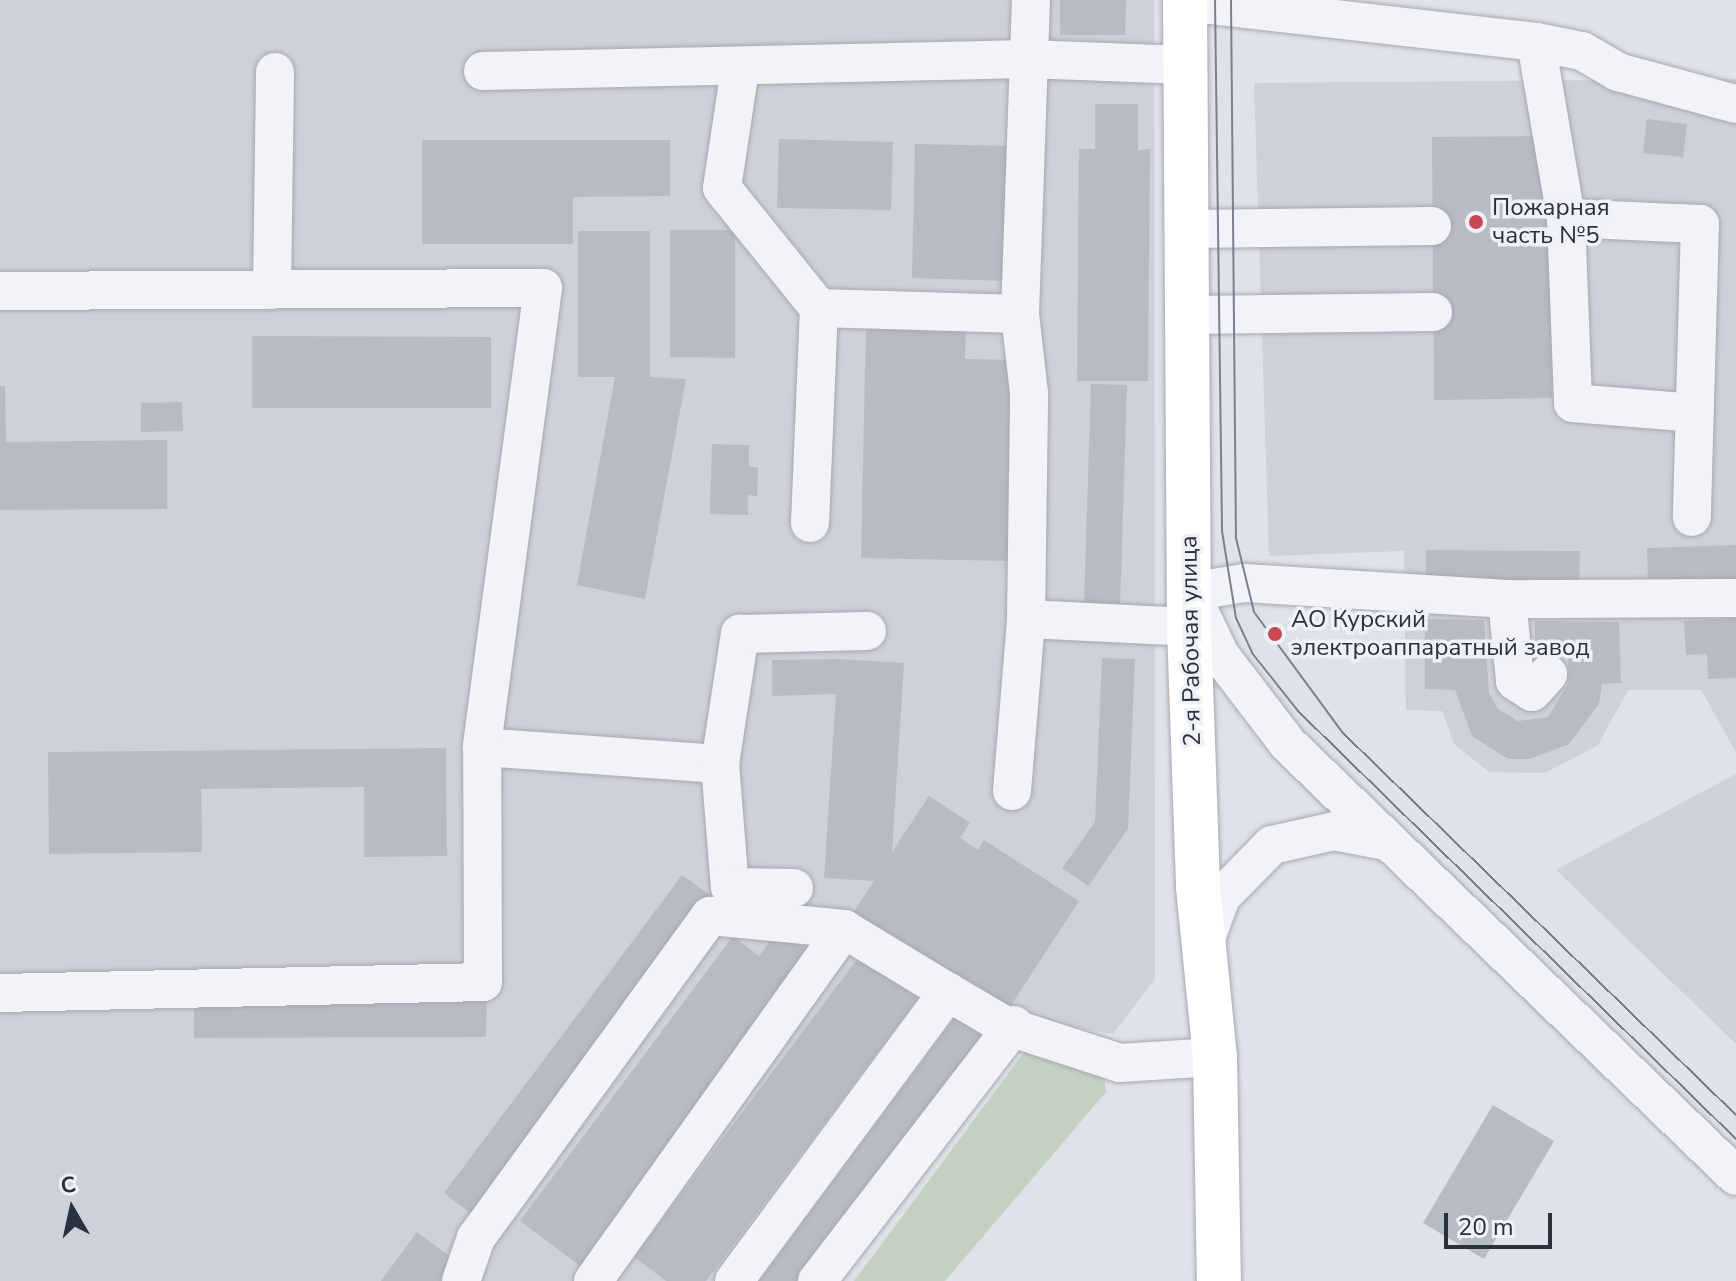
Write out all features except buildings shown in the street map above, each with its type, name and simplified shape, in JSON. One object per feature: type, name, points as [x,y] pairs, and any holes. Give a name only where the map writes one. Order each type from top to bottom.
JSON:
[{"type":"main road","name":"2-я Рабочая улица","points":[[1185,1],[1189,609],[1204,944],[1215,1057],[1219,1281]]},
{"type":"street","points":[[1012,791],[1026,619],[1029,393],[1020,314],[1031,0]]},
{"type":"street","points":[[1185,1],[1536,42],[1582,51],[1618,72],[1736,104]]},
{"type":"street","points":[[1536,42],[1566,218],[1573,403],[1695,413]]},
{"type":"street","points":[[483,71],[740,69],[1027,59],[1186,65]]},
{"type":"street","points":[[740,69],[722,188],[819,308],[810,523]]},
{"type":"street","points":[[272,290],[275,72]]},
{"type":"street","points":[[1566,218],[1700,224],[1692,517]]},
{"type":"street","points":[[1188,229],[1432,226]]},
{"type":"street","points":[[0,291],[543,288],[482,747],[483,982],[0,993]]},
{"type":"street","points":[[819,308],[1020,314]]},
{"type":"street","points":[[1189,315],[1433,312]]},
{"type":"street","points":[[1026,619],[1189,609],[1244,583],[1507,599],[1736,598]]},
{"type":"street","points":[[1507,599],[1515,681],[1532,692],[1548,674]]},
{"type":"street","points":[[1189,609],[1260,713],[1736,1176]]},
{"type":"street","points":[[794,888],[730,887],[720,764],[740,634],[867,631]]},
{"type":"street","points":[[482,747],[720,764]]},
{"type":"street","points":[[1204,944],[1221,897],[1272,845],[1334,831],[1391,843]]},
{"type":"street","points":[[461,1281],[476,1238],[710,916],[844,929],[948,992],[1014,1025],[1120,1063],[1215,1057]]},
{"type":"street","points":[[593,1281],[844,929]]},
{"type":"street","points":[[734,1281],[948,992]]},
{"type":"street","points":[[817,1281],[1014,1025]]},
{"type":"shaded area","points":[[0,0],[1154,0],[1155,979],[1113,1034],[1013,1018],[813,1281],[0,1281]]},
{"type":"shaded area","name":"Пожарная часть №5","points":[[1736,79],[1736,752],[1701,690],[1628,690],[1598,745],[1545,773],[1489,772],[1454,744],[1442,711],[1406,710],[1404,551],[1269,556],[1254,83]]},
{"type":"shaded area","points":[[1736,774],[1736,1044],[1556,870]]},
{"type":"green space","points":[[1028,1047],[1103,1066],[1106,1092],[945,1281],[854,1281]]},
{"type":"tram line","points":[[1215,0],[1222,531],[1236,618],[1252,653],[1298,711],[1736,1139]]},
{"type":"tram line","points":[[1231,0],[1236,538],[1254,612],[1342,732],[1736,1115]]},
{"type":"place","name":"Пожарная часть №5","points":[[1476,222]]},
{"type":"place","name":"АО Курский электроаппаратный завод","points":[[1275,634]]}]
